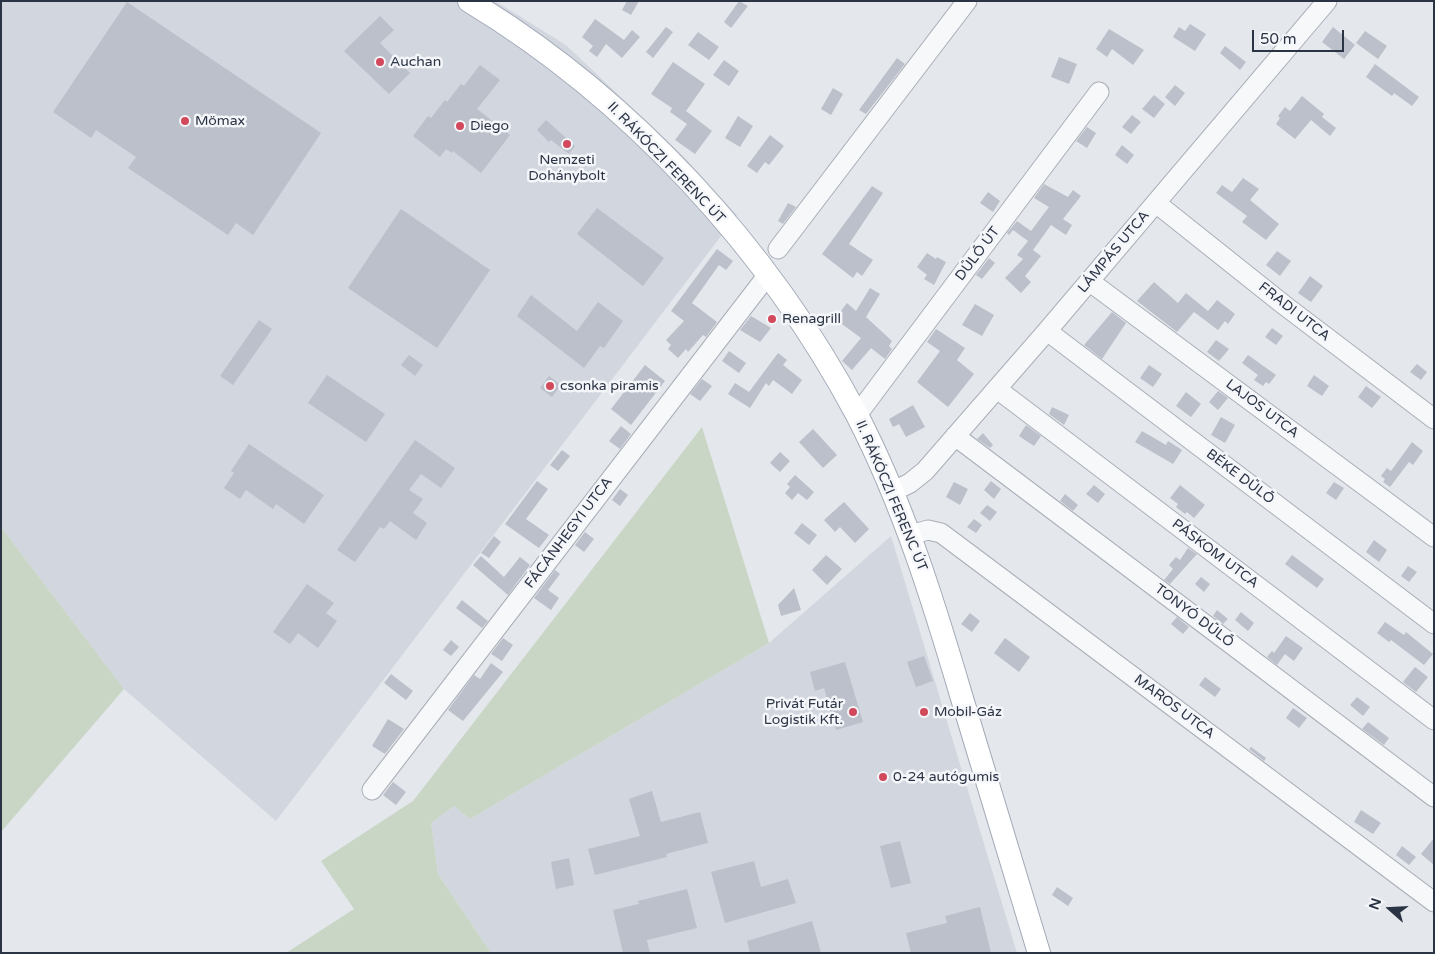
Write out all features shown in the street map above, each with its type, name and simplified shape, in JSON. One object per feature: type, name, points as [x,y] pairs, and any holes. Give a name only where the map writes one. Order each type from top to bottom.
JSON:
[{"type":"main road","name":"II. RÁKÓCZI FERENC ÚT","points":[[469,1],[561,63],[626,119],[725,222],[767,276],[815,345],[857,415],[910,535],[938,618],[1039,953]]},
{"type":"street","points":[[778,250],[967,1]]},
{"type":"street","name":"LÁMPÁS UTCA","points":[[892,492],[917,478],[997,389],[1327,1]]},
{"type":"street","name":"DŰLŐ ÚT","points":[[857,415],[1099,92]]},
{"type":"street","name":"FRADI UTCA","points":[[1156,203],[1284,305],[1434,419]]},
{"type":"street","name":"FÁCÁNHEGYI UTCA","points":[[372,790],[767,276]]},
{"type":"street","name":"LAJOS UTCA","points":[[1089,281],[1434,537]]},
{"type":"street","name":"BÉKE DŰLŐ","points":[[1047,331],[1434,624]]},
{"type":"street","name":"PÁSKOM UTCA","points":[[997,389],[1434,720]]},
{"type":"street","name":"TONYÓ DŰLŐ","points":[[955,436],[1434,797]]},
{"type":"street","name":"MAROS UTCA","points":[[910,535],[928,530],[941,533],[1434,902]]},
{"type":"shaded area","points":[[1,1],[495,1],[566,45],[685,158],[737,215],[276,821],[124,689],[1,527]]},
{"type":"shaded area","points":[[891,536],[1017,953],[491,953],[438,874],[431,823],[454,806],[470,819],[769,643]]},
{"type":"green space","points":[[702,427],[769,643],[470,819],[454,806],[431,823],[438,874],[491,953],[286,953],[354,909],[321,861],[413,801]]},
{"type":"green space","points":[[1,527],[124,689],[1,832]]},
{"type":"building","points":[[627,1],[639,1],[631,15],[622,10]]},
{"type":"building","points":[[739,1],[748,6],[731,28],[724,22]]},
{"type":"building","name":"Mömax","points":[[127,2],[321,133],[253,235],[236,223],[228,235],[128,168],[136,157],[96,130],[91,138],[53,112]]},
{"type":"building","points":[[380,16],[394,30],[380,43],[410,73],[389,94],[344,51]]},
{"type":"building","points":[[595,19],[624,40],[632,30],[640,37],[622,58],[606,44],[597,57],[589,51],[593,46],[582,37]]},
{"type":"building","points":[[1190,24],[1206,34],[1195,51],[1173,37],[1179,27],[1185,31]]},
{"type":"building","points":[[666,27],[673,32],[653,58],[646,52]]},
{"type":"building","points":[[1333,27],[1355,45],[1344,59],[1322,42]]},
{"type":"building","points":[[1109,29],[1144,50],[1133,65],[1112,49],[1107,57],[1096,49]]},
{"type":"building","points":[[1365,31],[1387,46],[1378,59],[1356,43]]},
{"type":"building","points":[[698,32],[719,47],[709,60],[688,45]]},
{"type":"building","points":[[1225,46],[1246,62],[1240,70],[1220,53]]},
{"type":"building","points":[[1059,57],[1077,64],[1069,84],[1051,77]]},
{"type":"building","points":[[897,58],[905,64],[866,114],[859,110]]},
{"type":"building","points":[[724,60],[739,71],[729,86],[713,75]]},
{"type":"building","points":[[673,62],[705,84],[686,111],[712,131],[695,154],[675,140],[687,124],[670,112],[672,108],[651,94]]},
{"type":"building","points":[[1375,64],[1419,97],[1412,106],[1394,93],[1392,96],[1366,77]]},
{"type":"building","name":"Diego","points":[[480,65],[500,80],[477,109],[510,135],[481,173],[453,151],[452,153],[446,149],[440,157],[413,136],[428,116],[431,118],[461,84],[464,86]]},
{"type":"building","points":[[1175,85],[1185,93],[1175,106],[1165,97]]},
{"type":"building","points":[[833,88],[843,94],[831,115],[821,109]]},
{"type":"building","points":[[1154,95],[1165,104],[1154,118],[1142,109]]},
{"type":"building","points":[[1302,96],[1324,114],[1322,117],[1336,128],[1330,136],[1311,120],[1295,139],[1276,124],[1280,118],[1278,116],[1285,107],[1290,111]]},
{"type":"building","points":[[1132,115],[1141,122],[1131,134],[1122,127]]},
{"type":"building","points":[[738,116],[753,126],[740,147],[725,138]]},
{"type":"building","points":[[546,120],[575,146],[569,154],[551,140],[549,142],[537,130]]},
{"type":"building","points":[[1087,127],[1096,133],[1087,148],[1076,141]]},
{"type":"building","points":[[770,135],[784,146],[769,165],[765,162],[757,173],[747,166]]},
{"type":"building","points":[[1122,145],[1134,155],[1127,164],[1115,155]]},
{"type":"building","points":[[1243,178],[1259,189],[1250,200],[1279,224],[1266,240],[1242,222],[1247,216],[1216,193],[1222,185],[1232,192]]},
{"type":"building","points":[[1044,184],[1068,197],[1073,190],[1081,196],[1063,219],[1072,225],[1066,235],[1051,225],[1033,250],[1041,256],[1025,276],[1031,282],[1021,293],[1005,278],[1023,259],[1017,255],[1028,241],[1013,230],[1009,235],[1007,233],[1017,221],[1031,231],[1049,207],[1034,198]]},
{"type":"building","points":[[872,186],[883,193],[849,244],[873,260],[862,276],[857,272],[853,278],[822,254]]},
{"type":"building","points":[[988,192],[1000,201],[993,212],[980,203]]},
{"type":"building","points":[[788,203],[796,207],[783,224],[778,221]]},
{"type":"building","points":[[597,208],[664,258],[643,286],[577,234]]},
{"type":"building","points":[[401,209],[490,270],[437,348],[348,288]]},
{"type":"building","points":[[717,249],[733,261],[726,270],[719,265],[692,303],[717,322],[706,337],[703,335],[688,352],[686,349],[678,358],[668,349],[671,345],[666,340],[684,321],[671,311]]},
{"type":"building","points":[[1277,251],[1291,261],[1280,276],[1266,265]]},
{"type":"building","points":[[927,253],[936,259],[937,257],[946,262],[934,285],[924,279],[927,275],[917,267]]},
{"type":"building","points":[[989,258],[995,263],[982,279],[976,275]]},
{"type":"building","points":[[1310,276],[1323,286],[1311,302],[1298,293]]},
{"type":"building","points":[[1154,282],[1178,303],[1186,293],[1208,311],[1217,300],[1235,314],[1228,324],[1225,321],[1218,330],[1194,312],[1177,332],[1137,301]]},
{"type":"building","points":[[870,288],[880,294],[866,317],[892,341],[889,346],[892,349],[885,359],[871,348],[852,370],[842,361],[861,338],[835,319],[847,303],[856,311]]},
{"type":"building","points":[[531,295],[577,331],[598,302],[623,321],[604,348],[600,346],[584,368],[517,316]]},
{"type":"building","points":[[975,304],[994,315],[982,336],[962,325]]},
{"type":"building","points":[[1112,312],[1126,323],[1102,359],[1084,345]]},
{"type":"building","points":[[751,316],[771,328],[760,342],[740,330]]},
{"type":"building","points":[[259,320],[272,329],[233,385],[220,376]]},
{"type":"building","points":[[1272,328],[1283,336],[1276,345],[1265,337]]},
{"type":"building","points":[[936,329],[965,348],[957,360],[974,374],[948,407],[917,382],[940,351],[927,342]]},
{"type":"building","points":[[1216,340],[1229,349],[1219,361],[1207,352]]},
{"type":"building","points":[[729,351],[746,363],[739,373],[722,361]]},
{"type":"building","points":[[778,353],[787,360],[783,365],[802,380],[792,394],[773,380],[769,386],[766,383],[750,408],[728,394],[735,383],[749,392]]},
{"type":"building","points":[[409,355],[423,365],[415,376],[401,365]]},
{"type":"building","points":[[1248,355],[1276,375],[1269,384],[1266,382],[1263,386],[1254,380],[1258,375],[1242,363]]},
{"type":"building","points":[[1417,364],[1427,372],[1421,380],[1410,372]]},
{"type":"building","points":[[645,365],[665,381],[631,425],[611,409]]},
{"type":"building","points":[[1149,365],[1162,374],[1153,387],[1140,378]]},
{"type":"building","points":[[327,375],[385,414],[366,442],[308,403]]},
{"type":"building","points":[[1314,375],[1329,386],[1322,396],[1307,386]]},
{"type":"building","name":"csonka piramis","points":[[549,376],[561,385],[552,397],[540,388]]},
{"type":"building","points":[[702,379],[712,386],[700,401],[690,394]]},
{"type":"building","points":[[1366,386],[1381,397],[1372,408],[1358,397]]},
{"type":"building","points":[[1218,391],[1228,398],[1218,410],[1209,402]]},
{"type":"building","points":[[1186,392],[1201,404],[1191,417],[1176,406]]},
{"type":"building","points":[[913,405],[925,427],[906,437],[899,424],[893,427],[889,419]]},
{"type":"building","points":[[1052,407],[1069,415],[1064,425],[1049,414]]},
{"type":"building","points":[[1221,417],[1235,425],[1225,443],[1211,435]]},
{"type":"building","points":[[1026,425],[1041,436],[1034,446],[1019,436]]},
{"type":"building","points":[[621,426],[631,434],[620,449],[609,441]]},
{"type":"building","points":[[813,429],[837,455],[823,468],[799,442]]},
{"type":"building","points":[[1142,431],[1166,445],[1168,441],[1182,450],[1173,464],[1135,442]]},
{"type":"building","points":[[983,433],[993,445],[990,448],[977,439]]},
{"type":"building","points":[[415,440],[455,468],[441,488],[421,474],[409,490],[423,499],[413,513],[427,523],[416,540],[390,521],[384,529],[380,527],[355,562],[337,550]]},
{"type":"building","points":[[1412,442],[1423,451],[1413,465],[1409,462],[1390,487],[1383,482],[1385,479],[1381,476],[1387,468],[1391,471]]},
{"type":"building","points":[[249,444],[324,495],[304,524],[276,504],[273,509],[246,490],[240,499],[224,488],[234,473],[231,471]]},
{"type":"building","points":[[562,450],[570,456],[558,471],[550,465]]},
{"type":"building","points":[[780,452],[790,461],[780,472],[770,463]]},
{"type":"building","points":[[795,475],[814,492],[807,500],[798,493],[792,500],[785,493],[790,487],[787,484]]},
{"type":"building","points":[[537,481],[548,489],[526,519],[549,535],[539,548],[505,524]]},
{"type":"building","points":[[991,481],[1001,489],[994,499],[984,490]]},
{"type":"building","points":[[954,482],[968,489],[960,505],[946,497]]},
{"type":"building","points":[[1334,482],[1344,488],[1336,500],[1326,493]]},
{"type":"building","points":[[1094,485],[1105,494],[1098,503],[1086,494]]},
{"type":"building","points":[[1180,485],[1205,505],[1194,518],[1176,507],[1178,504],[1170,498]]},
{"type":"building","points":[[620,489],[628,495],[620,506],[612,500]]},
{"type":"building","points":[[1065,494],[1078,505],[1073,511],[1060,501]]},
{"type":"building","points":[[844,502],[869,529],[855,543],[840,527],[835,532],[824,520]]},
{"type":"building","points":[[987,505],[997,512],[990,521],[980,513]]},
{"type":"building","points":[[974,519],[982,525],[976,533],[967,527]]},
{"type":"building","points":[[802,523],[817,535],[809,545],[794,533]]},
{"type":"building","points":[[585,532],[594,539],[584,552],[575,545]]},
{"type":"building","points":[[494,536],[501,542],[489,558],[481,553]]},
{"type":"building","points":[[1374,540],[1387,550],[1379,562],[1366,552]]},
{"type":"building","points":[[1188,548],[1197,554],[1170,584],[1164,580],[1173,569],[1169,565],[1176,557],[1180,560]]},
{"type":"building","points":[[826,555],[842,569],[827,585],[812,570]]},
{"type":"building","points":[[1292,555],[1324,579],[1317,588],[1285,564]]},
{"type":"building","points":[[481,556],[504,577],[520,557],[530,565],[508,595],[473,565]]},
{"type":"building","points":[[1408,566],[1417,572],[1409,582],[1401,576]]},
{"type":"building","points":[[555,570],[560,574],[548,590],[559,598],[551,610],[534,598]]},
{"type":"building","points":[[1201,577],[1210,584],[1204,592],[1195,584]]},
{"type":"building","points":[[307,584],[334,603],[326,613],[337,621],[318,648],[298,633],[290,644],[273,632]]},
{"type":"building","points":[[794,588],[801,610],[781,616],[778,605]]},
{"type":"building","points":[[462,600],[488,621],[482,628],[456,608]]},
{"type":"building","points":[[1217,610],[1228,619],[1223,624],[1213,616]]},
{"type":"building","points":[[1241,612],[1254,623],[1248,631],[1235,620]]},
{"type":"building","points":[[970,613],[980,621],[972,632],[961,624]]},
{"type":"building","points":[[1177,617],[1189,627],[1183,634],[1171,624]]},
{"type":"building","points":[[1385,622],[1404,635],[1406,632],[1433,654],[1424,665],[1391,640],[1389,642],[1377,633]]},
{"type":"building","points":[[1286,636],[1303,648],[1294,661],[1285,654],[1277,665],[1267,657],[1272,651],[1274,653]]},
{"type":"building","points":[[503,638],[513,645],[502,661],[491,654]]},
{"type":"building","points":[[1005,638],[1030,657],[1019,672],[994,653]]},
{"type":"building","points":[[451,640],[459,647],[451,656],[443,650]]},
{"type":"building","points":[[924,656],[933,681],[916,687],[907,662]]},
{"type":"building","points":[[845,662],[863,722],[836,730],[824,688],[815,691],[810,672]]},
{"type":"building","points":[[491,663],[503,672],[463,721],[448,710],[474,675],[480,679]]},
{"type":"building","points":[[1415,667],[1428,677],[1416,692],[1403,682]]},
{"type":"building","points":[[391,674],[413,691],[406,700],[384,683]]},
{"type":"building","points":[[1205,677],[1221,689],[1215,697],[1199,685]]},
{"type":"building","points":[[1357,697],[1370,707],[1363,716],[1350,705]]},
{"type":"building","points":[[1293,708],[1307,718],[1299,728],[1286,718]]},
{"type":"building","points":[[388,719],[404,729],[385,754],[372,746]]},
{"type":"building","points":[[1368,722],[1389,738],[1384,745],[1362,729]]},
{"type":"building","points":[[1251,747],[1266,758],[1264,761],[1249,749]]},
{"type":"building","points":[[393,782],[406,792],[396,805],[383,795]]},
{"type":"building","points":[[652,791],[661,822],[700,812],[708,843],[666,854],[667,857],[595,875],[588,849],[640,836],[629,799]]},
{"type":"building","points":[[1361,810],[1381,823],[1373,834],[1354,822]]},
{"type":"building","points":[[1434,838],[1434,865],[1421,854]]},
{"type":"building","points":[[900,841],[911,883],[891,888],[880,846]]},
{"type":"building","points":[[1402,846],[1416,857],[1409,865],[1396,855]]},
{"type":"building","points":[[569,858],[574,885],[556,889],[551,862]]},
{"type":"building","points":[[754,861],[761,887],[788,879],[796,903],[725,923],[711,872]]},
{"type":"building","points":[[1057,887],[1073,898],[1068,906],[1052,895]]},
{"type":"building","points":[[687,889],[697,928],[647,940],[650,953],[623,953],[613,910],[639,904],[638,901]]},
{"type":"building","points":[[980,907],[991,953],[911,953],[906,933],[947,923],[945,916]]},
{"type":"building","points":[[812,921],[821,953],[750,953],[747,941]]},
{"type":"place","name":"Auchan","points":[[380,62]]},
{"type":"place","name":"Mömax","points":[[185,121]]},
{"type":"place","name":"Diego","points":[[460,126]]},
{"type":"place","name":"Nemzeti Dohánybolt","points":[[567,144]]},
{"type":"place","name":"Renagrill","points":[[772,319]]},
{"type":"place","name":"csonka piramis","points":[[550,386]]},
{"type":"place","name":"Privát Futár Logistik Kft.","points":[[853,712]]},
{"type":"place","name":"Mobil-Gáz","points":[[924,712]]},
{"type":"place","name":"0-24 autógumis","points":[[883,777]]}]
